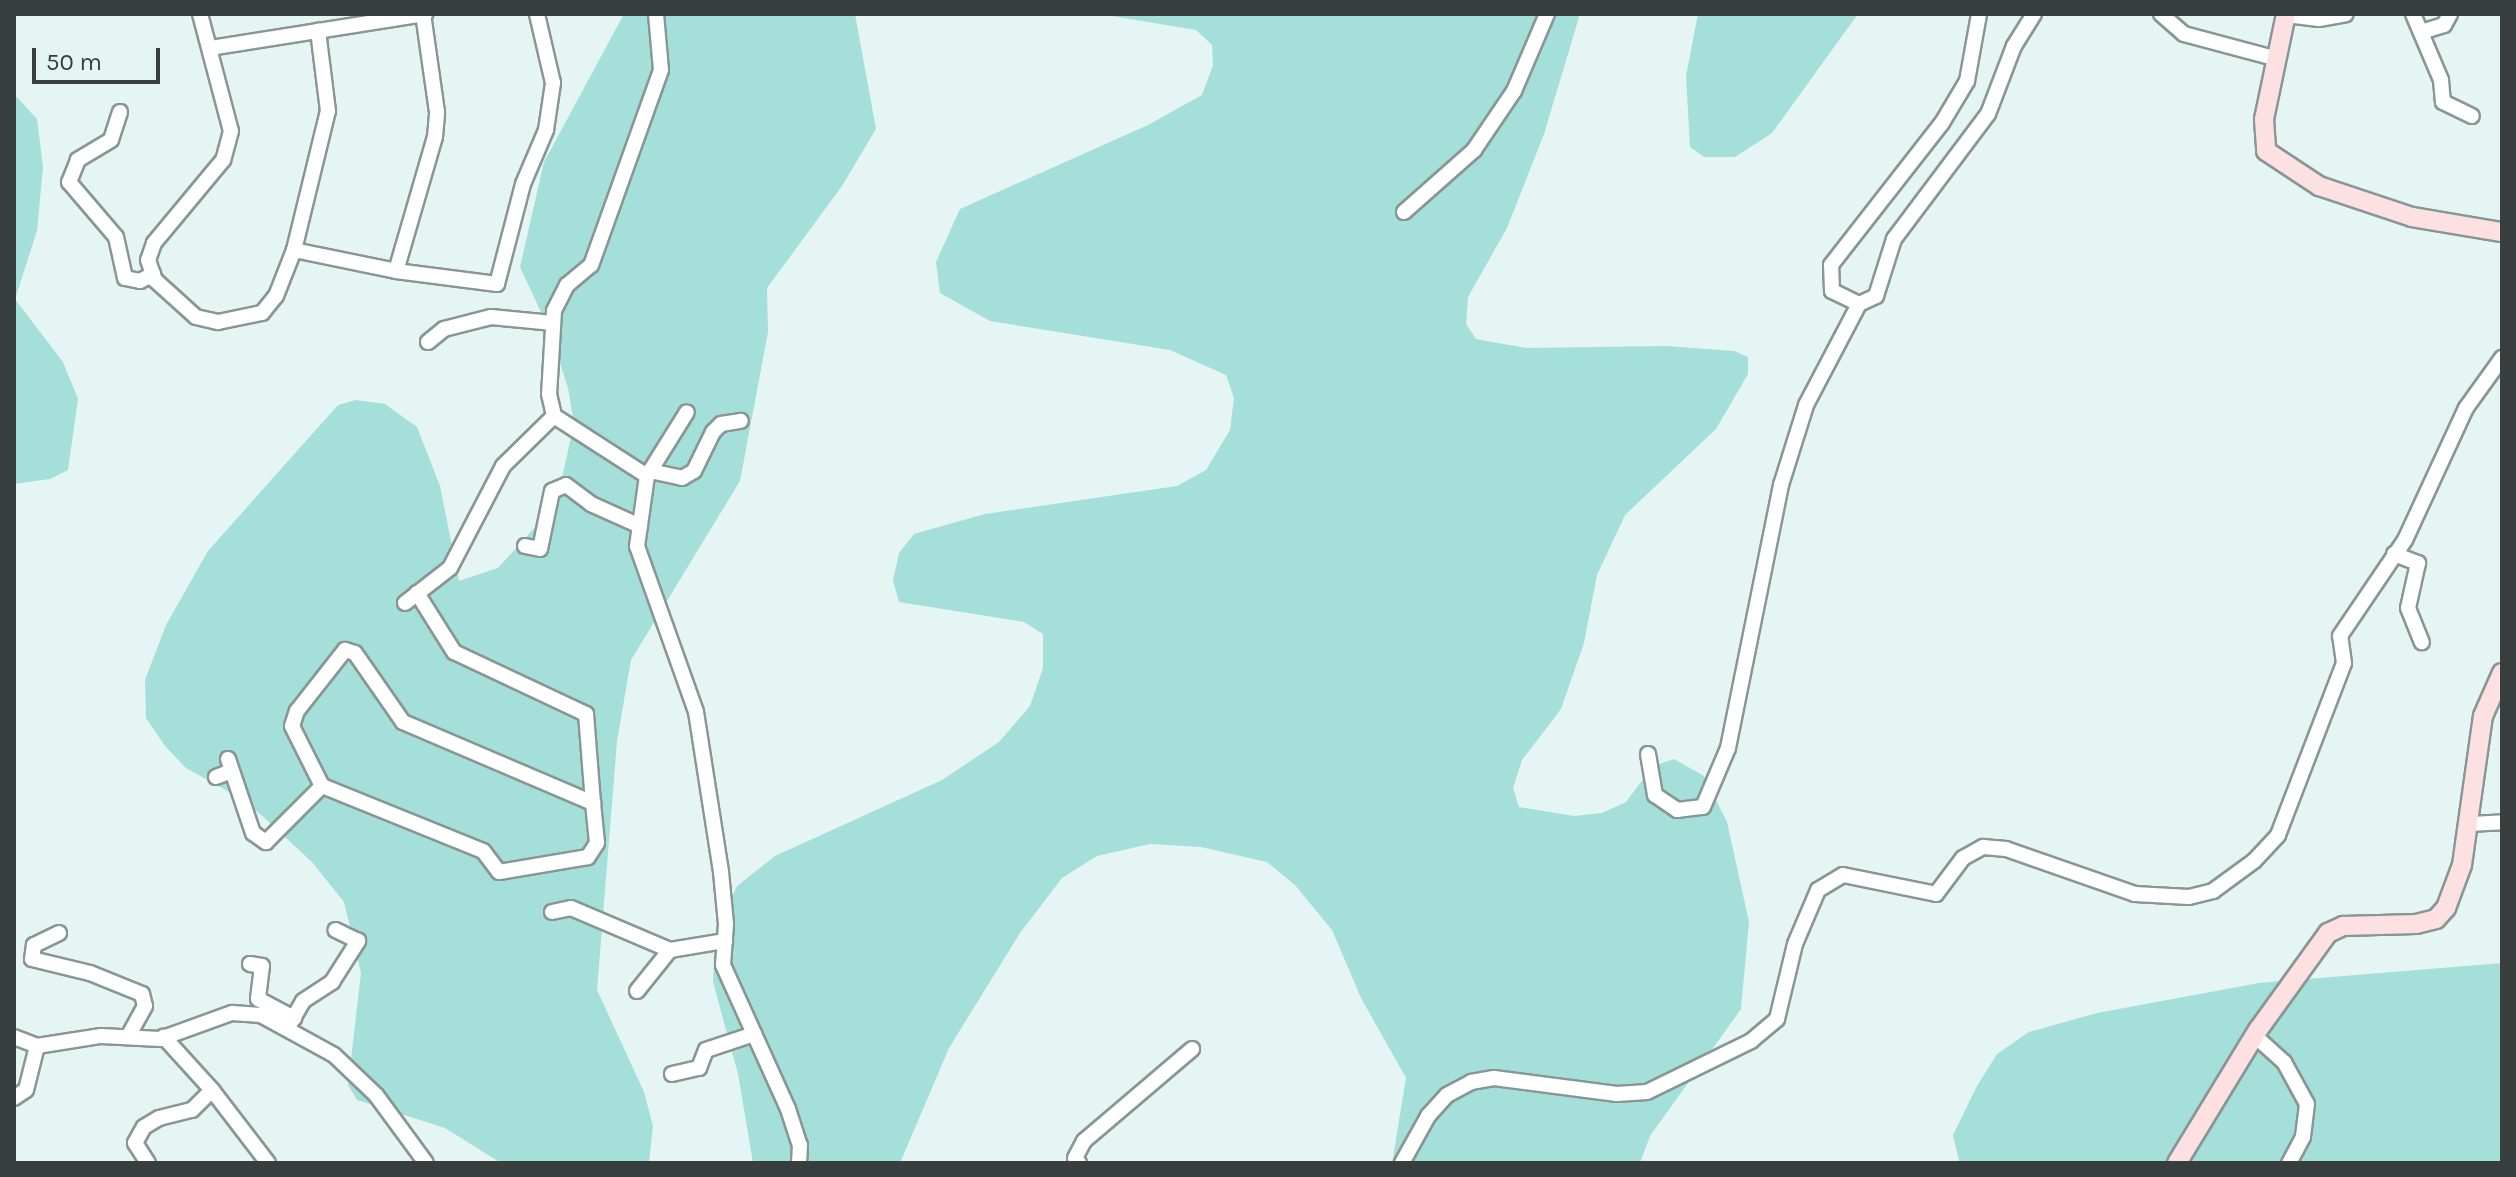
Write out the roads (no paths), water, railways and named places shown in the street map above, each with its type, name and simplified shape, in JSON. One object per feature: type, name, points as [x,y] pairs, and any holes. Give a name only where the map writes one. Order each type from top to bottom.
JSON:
[{"type":"street","points":[[200,14],[231,131],[223,160],[154,243],[148,260],[153,274],[196,317],[218,322],[262,313],[276,296],[294,250],[328,111],[318,31]]},
{"type":"street","points":[[210,48],[424,14],[437,112],[435,137],[396,271]]},
{"type":"street","points":[[294,250],[396,271],[497,284],[523,184],[546,130],[553,83],[537,14]]},
{"type":"street","points":[[656,14],[661,70],[591,265],[567,285],[553,323],[549,394],[554,416],[648,474],[682,478],[694,471],[721,424],[741,421]]},
{"type":"street","points":[[1404,212],[1474,150],[1514,91],[1547,14]]},
{"type":"street","points":[[1859,304],[1832,291],[1831,265],[1961,91],[1977,43],[1979,14]]},
{"type":"street","points":[[1648,754],[1655,795],[1677,810],[1703,807],[1728,748],[1781,485],[1802,418],[1859,304],[1876,296],[1894,239],[1988,114],[2014,46],[2034,14]]},
{"type":"street","points":[[2161,14],[2184,34],[2277,59]]},
{"type":"street","points":[[2346,14],[2319,19],[2286,14],[2263,137],[2266,151],[2279,163],[2319,186],[2412,217],[2502,232]]},
{"type":"street","points":[[2413,14],[2441,80],[2443,102],[2472,116]]},
{"type":"street","points":[[2421,32],[2444,25],[2450,14]]},
{"type":"street","points":[[120,112],[111,140],[78,160],[69,182],[116,237],[125,278],[140,281],[153,274]]},
{"type":"street","points":[[428,342],[444,329],[491,317],[553,323]]},
{"type":"street","points":[[1402,1163],[1428,1116],[1447,1095],[1471,1082],[1494,1078],[1617,1094],[1647,1092],[1751,1041],[1777,1019],[1795,944],[1818,890],[1843,875],[1936,894],[1963,858],[1983,847],[2006,849],[2135,894],[2189,897],[2213,891],[2254,861],[2278,835],[2344,663],[2340,636],[2394,554],[2466,408],[2502,358]]},
{"type":"street","points":[[687,412],[648,474],[640,526],[642,568],[696,712],[721,872],[725,941],[723,965],[788,1109],[800,1145],[799,1163]]},
{"type":"street","points":[[554,416],[503,466],[450,568],[411,598],[454,652],[586,714],[597,843],[588,857],[499,872],[483,851],[322,786],[292,726],[297,711],[345,650],[355,653],[403,722],[593,803]]},
{"type":"street","points":[[540,549],[552,491],[566,485],[591,504],[640,526]]},
{"type":"street","points":[[2394,554],[2418,563],[2408,608],[2422,642]]},
{"type":"street","points":[[2177,1163],[2255,1036],[2328,933],[2343,926],[2436,919],[2454,895],[2469,824],[2483,716],[2502,673]]},
{"type":"street","points":[[216,777],[230,765],[253,833],[266,842],[322,786]]},
{"type":"street","points":[[2469,824],[2502,822]]},
{"type":"street","points":[[552,912],[571,908],[670,950],[725,941]]},
{"type":"street","points":[[291,1023],[303,1001],[332,982],[358,941],[335,930]]},
{"type":"street","points":[[59,933],[34,945],[32,959],[90,973],[142,994],[145,1006],[128,1037]]},
{"type":"street","points":[[637,991],[670,950]]},
{"type":"street","points":[[250,964],[262,966],[258,999],[334,1055],[376,1095],[426,1163]]},
{"type":"street","points":[[14,1037],[37,1046],[101,1036],[164,1037],[232,1013],[261,1015],[291,1023]]},
{"type":"street","points":[[672,1074],[699,1068],[706,1050],[754,1034]]},
{"type":"street","points":[[2255,1036],[2284,1062],[2307,1104],[2303,1137],[2289,1163]]},
{"type":"street","points":[[164,1037],[212,1090],[268,1163]]},
{"type":"street","points":[[14,1098],[26,1090],[37,1046]]},
{"type":"street","points":[[1079,1163],[1075,1158],[1084,1141],[1192,1049]]},
{"type":"street","points":[[148,1163],[135,1143],[144,1127],[159,1118],[192,1110],[212,1090]]}]
